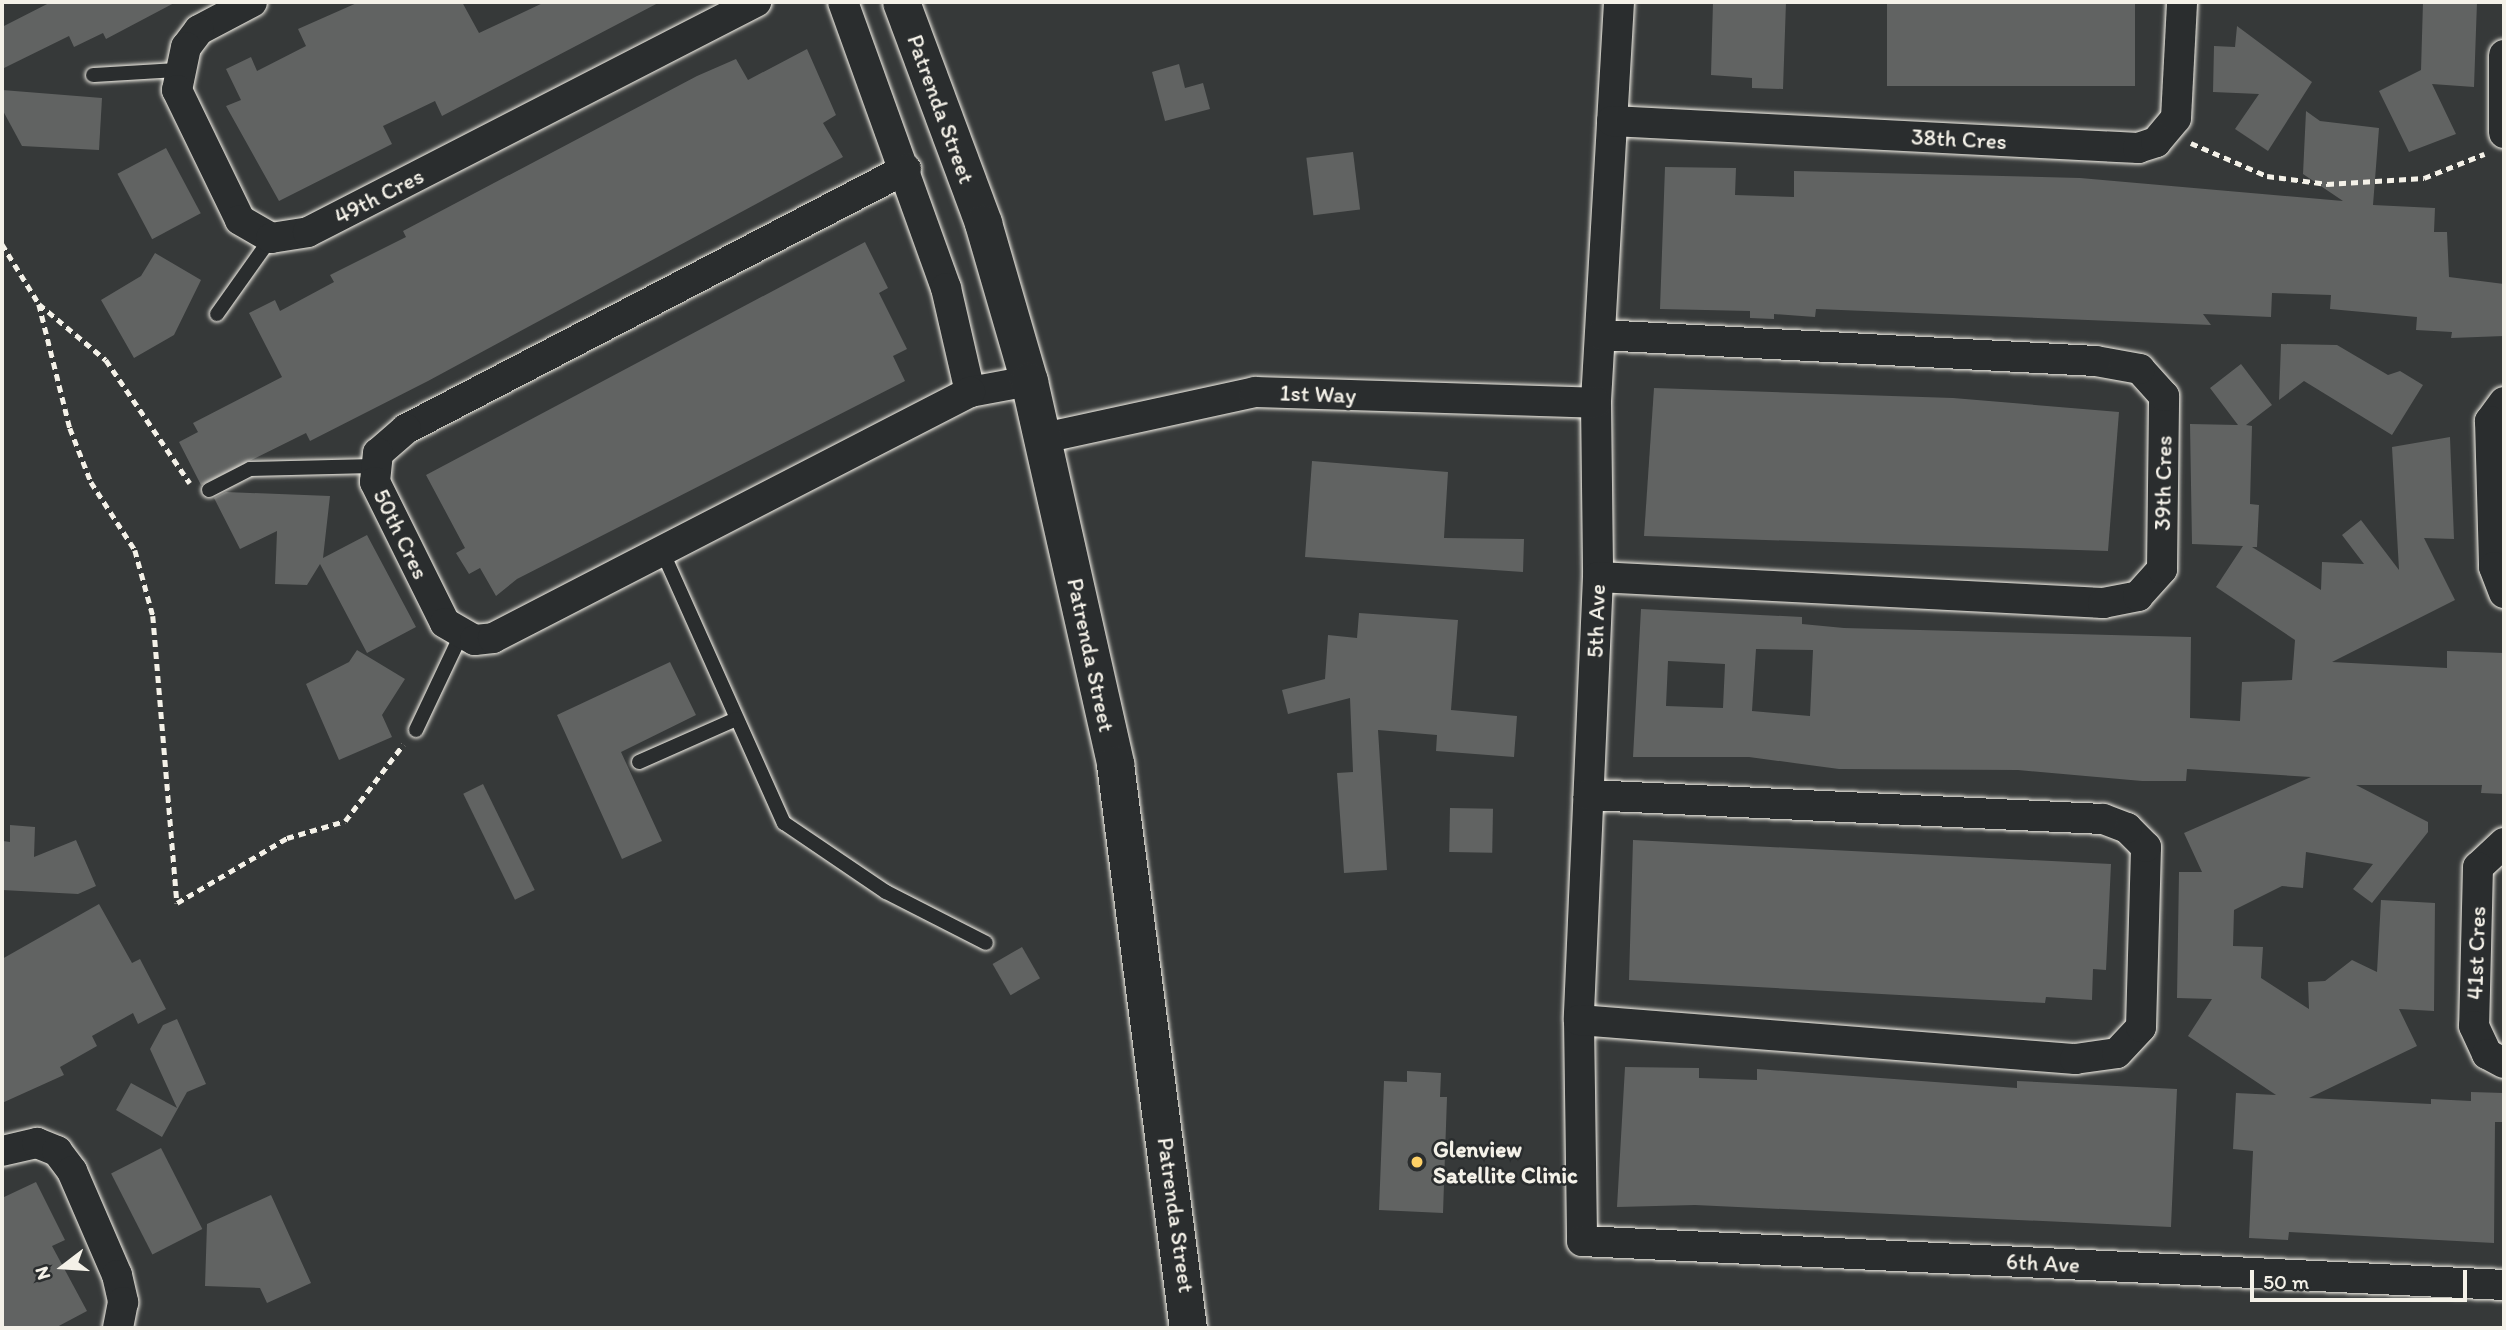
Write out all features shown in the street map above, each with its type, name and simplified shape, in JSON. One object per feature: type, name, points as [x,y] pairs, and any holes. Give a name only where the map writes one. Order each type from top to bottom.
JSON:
[{"type":"street","points":[[252,2],[199,30],[178,70],[186,112],[240,220],[271,238]]},
{"type":"street","name":"49th Cres","points":[[271,238],[308,232],[756,2]]},
{"type":"street","points":[[844,2],[906,169],[946,288],[970,392]]},
{"type":"street","name":"Patrenda Street","points":[[901,2],[983,223],[1029,381],[1044,438],[1115,764],[1188,1328]]},
{"type":"street","name":"5th Ave","points":[[1582,1241],[1579,1020],[1598,577],[1596,403],[1619,2]]},
{"type":"street","points":[[2168,133],[2179,102],[2182,2]]},
{"type":"street","points":[[2499,141],[2504,55]]},
{"type":"street","name":"38th Cres","points":[[1612,121],[2138,148],[2168,133]]},
{"type":"street","name":"50th Cres","points":[[461,635],[445,623],[373,466],[388,441],[405,429],[906,169]]},
{"type":"street","name":"39th Cres","points":[[1598,577],[2103,603],[2138,596],[2162,569],[2164,396],[2140,369],[2096,361],[1601,335]]},
{"type":"street","points":[[461,635],[475,640],[504,634],[663,554],[970,392],[1029,381]]},
{"type":"street","name":"1st Way","points":[[1044,438],[1255,392],[1596,403]]},
{"type":"street","points":[[2504,402],[2490,421],[2494,567],[2504,593]]},
{"type":"street","points":[[1579,1020],[2075,1059],[2117,1053],[2141,1027],[2146,848],[2127,828],[2104,819],[1589,795]]},
{"type":"street","name":"41st Cres","points":[[2504,843],[2479,867],[2474,1026],[2487,1054],[2504,1063]]},
{"type":"street","points":[[2,1152],[37,1143],[57,1151],[72,1171],[117,1275],[124,1302],[118,1328]]},
{"type":"street","name":"6th Ave","points":[[1582,1241],[2504,1285]]},
{"type":"lane","points":[[93,75],[178,70]]},
{"type":"lane","points":[[217,314],[271,238]]},
{"type":"lane","points":[[209,490],[250,469],[373,466]]},
{"type":"lane","points":[[663,554],[784,822],[796,834],[886,892],[986,943]]},
{"type":"lane","points":[[416,730],[461,635]]},
{"type":"lane","points":[[639,762],[736,719]]},
{"type":"path","points":[[2168,133],[2267,176],[2327,184],[2424,178],[2499,141]]},
{"type":"path","points":[[2,244],[39,304],[70,428],[91,482],[135,550],[153,615],[177,903],[213,887],[245,859],[276,843],[345,821],[416,730]]},
{"type":"path","points":[[39,304],[106,360],[195,492],[209,490]]},
{"type":"building","points":[[51,2],[176,2],[106,39],[103,33],[74,47],[69,36],[2,69],[2,27]]},
{"type":"building","points":[[359,2],[462,2],[479,33],[545,2],[660,2],[442,116],[435,101],[383,126],[392,144],[279,201],[226,106],[241,100],[226,69],[251,57],[257,71],[306,46],[298,29]]},
{"type":"building","points":[[1713,2],[1786,2],[1783,89],[1752,88],[1752,78],[1711,75]]},
{"type":"building","points":[[1887,2],[2135,2],[2135,86],[1887,86]]},
{"type":"building","points":[[2423,2],[2477,2],[2474,87],[2432,84],[2456,134],[2409,152],[2379,91],[2421,70]]},
{"type":"building","points":[[2237,26],[2312,82],[2268,151],[2235,129],[2259,94],[2213,92],[2214,46],[2235,47]]},
{"type":"building","points":[[807,49],[836,115],[823,123],[843,157],[428,381],[310,441],[306,433],[201,485],[179,442],[198,432],[193,423],[282,377],[249,313],[275,300],[280,311],[334,282],[330,275],[406,237],[403,231],[697,76],[736,59],[748,80]]},
{"type":"building","points":[[1179,64],[1185,88],[1203,83],[1210,109],[1165,121],[1152,72]]},
{"type":"building","points":[[2,90],[102,98],[99,150],[22,146],[2,109]]},
{"type":"building","points":[[2306,111],[2320,121],[2379,128],[2373,205],[2435,208],[2434,232],[2447,232],[2449,277],[2504,284],[2504,336],[2451,338],[2452,332],[2416,330],[2417,317],[2330,309],[2331,295],[2272,293],[2271,317],[2203,314],[2211,325],[1816,309],[1815,317],[1774,314],[1774,319],[1750,318],[1750,311],[1660,309],[1665,167],[1736,168],[1735,195],[1794,197],[1794,171],[2080,178],[2343,201],[2303,174]]},
{"type":"building","points":[[166,148],[201,213],[152,239],[117,174]]},
{"type":"building","points":[[1353,152],[1360,210],[1313,215],[1306,158]]},
{"type":"building","points":[[865,242],[888,288],[879,293],[907,349],[893,356],[905,381],[517,579],[496,596],[480,568],[469,574],[456,553],[465,548],[426,475]]},
{"type":"building","points":[[155,253],[201,280],[174,335],[134,358],[101,300],[141,276]]},
{"type":"building","points":[[2281,344],[2337,345],[2388,375],[2400,371],[2423,385],[2392,435],[2304,381],[2279,400]]},
{"type":"building","points":[[2241,364],[2272,405],[2246,425],[2252,426],[2250,504],[2259,505],[2257,547],[2252,547],[2321,590],[2322,562],[2364,564],[2342,535],[2361,520],[2399,570],[2392,447],[2450,437],[2454,539],[2424,538],[2455,600],[2332,662],[2447,668],[2447,651],[2504,653],[2504,794],[2481,793],[2482,785],[2356,785],[2428,822],[2428,832],[2372,903],[2353,889],[2373,864],[2306,852],[2303,888],[2282,886],[2234,910],[2233,946],[2263,947],[2261,978],[2309,1009],[2308,982],[2325,981],[2352,960],[2377,972],[2381,900],[2435,903],[2434,1011],[2399,1009],[2417,1046],[2309,1098],[2431,1104],[2431,1099],[2471,1101],[2471,1092],[2504,1093],[2504,1122],[2495,1122],[2494,1243],[2289,1232],[2288,1240],[2249,1238],[2253,1151],[2233,1149],[2236,1093],[2276,1095],[2188,1036],[2212,999],[2177,998],[2179,872],[2202,872],[2184,833],[2311,777],[2187,769],[2186,781],[2142,781],[2018,770],[1839,769],[1749,757],[1633,757],[1641,609],[1802,617],[1802,624],[1844,628],[2191,637],[2190,718],[2240,721],[2242,682],[2292,680],[2295,640],[2216,587],[2243,546],[2192,544],[2190,424],[2238,425],[2210,388]],"holes":[[[1756,649],[1813,650],[1810,716],[1752,711]],[[1668,661],[1725,664],[1723,708],[1666,706]]]},
{"type":"building","points":[[1654,388],[1953,398],[2119,412],[2108,551],[1644,536]]},
{"type":"building","points":[[1312,461],[1448,472],[1444,538],[1524,539],[1523,572],[1305,557]]},
{"type":"building","points":[[226,492],[330,496],[323,558],[367,535],[416,627],[367,653],[320,564],[307,585],[275,584],[277,531],[240,549],[214,498]]},
{"type":"building","points":[[1359,613],[1458,620],[1451,710],[1517,716],[1514,757],[1436,751],[1437,735],[1378,730],[1387,870],[1344,873],[1337,773],[1353,772],[1350,698],[1288,714],[1282,690],[1325,679],[1328,635],[1357,638]]},
{"type":"building","points":[[357,650],[405,679],[382,715],[392,737],[339,760],[306,684],[349,662]]},
{"type":"building","points":[[670,662],[696,715],[621,752],[662,841],[622,859],[557,715]]},
{"type":"building","points":[[483,784],[535,890],[515,900],[463,794]]},
{"type":"building","points":[[1450,808],[1493,809],[1492,853],[1449,852]]},
{"type":"building","points":[[10,825],[35,827],[34,857],[76,840],[96,886],[78,894],[2,890],[3,841],[10,842]]},
{"type":"building","points":[[1633,840],[2111,864],[2106,970],[2093,969],[2092,1000],[2046,997],[2045,1003],[1629,980]]},
{"type":"building","points":[[99,904],[132,963],[140,959],[166,1009],[138,1024],[133,1013],[92,1036],[97,1046],[60,1067],[64,1075],[2,1103],[2,959]]},
{"type":"building","points":[[1022,947],[1040,978],[1011,995],[993,964]]},
{"type":"building","points":[[177,1019],[206,1084],[187,1092],[162,1137],[116,1110],[131,1083],[177,1108],[150,1049],[163,1025]]},
{"type":"building","points":[[1625,1067],[1699,1068],[1699,1078],[1757,1080],[1757,1069],[2017,1088],[2017,1081],[2177,1089],[2171,1227],[1695,1205],[1617,1207]]},
{"type":"building","points":[[1407,1071],[1441,1073],[1440,1097],[1447,1097],[1443,1213],[1379,1210],[1384,1081],[1407,1082]]},
{"type":"building","points":[[161,1148],[202,1229],[152,1255],[111,1173]]},
{"type":"building","points":[[36,1182],[65,1240],[52,1246],[87,1311],[55,1328],[2,1328],[2,1198]]},
{"type":"building","points":[[271,1195],[311,1283],[267,1303],[260,1288],[205,1286],[207,1224]]},
{"type":"place","name":"Glenview Satellite Clinic","points":[[1417,1162]]}]
